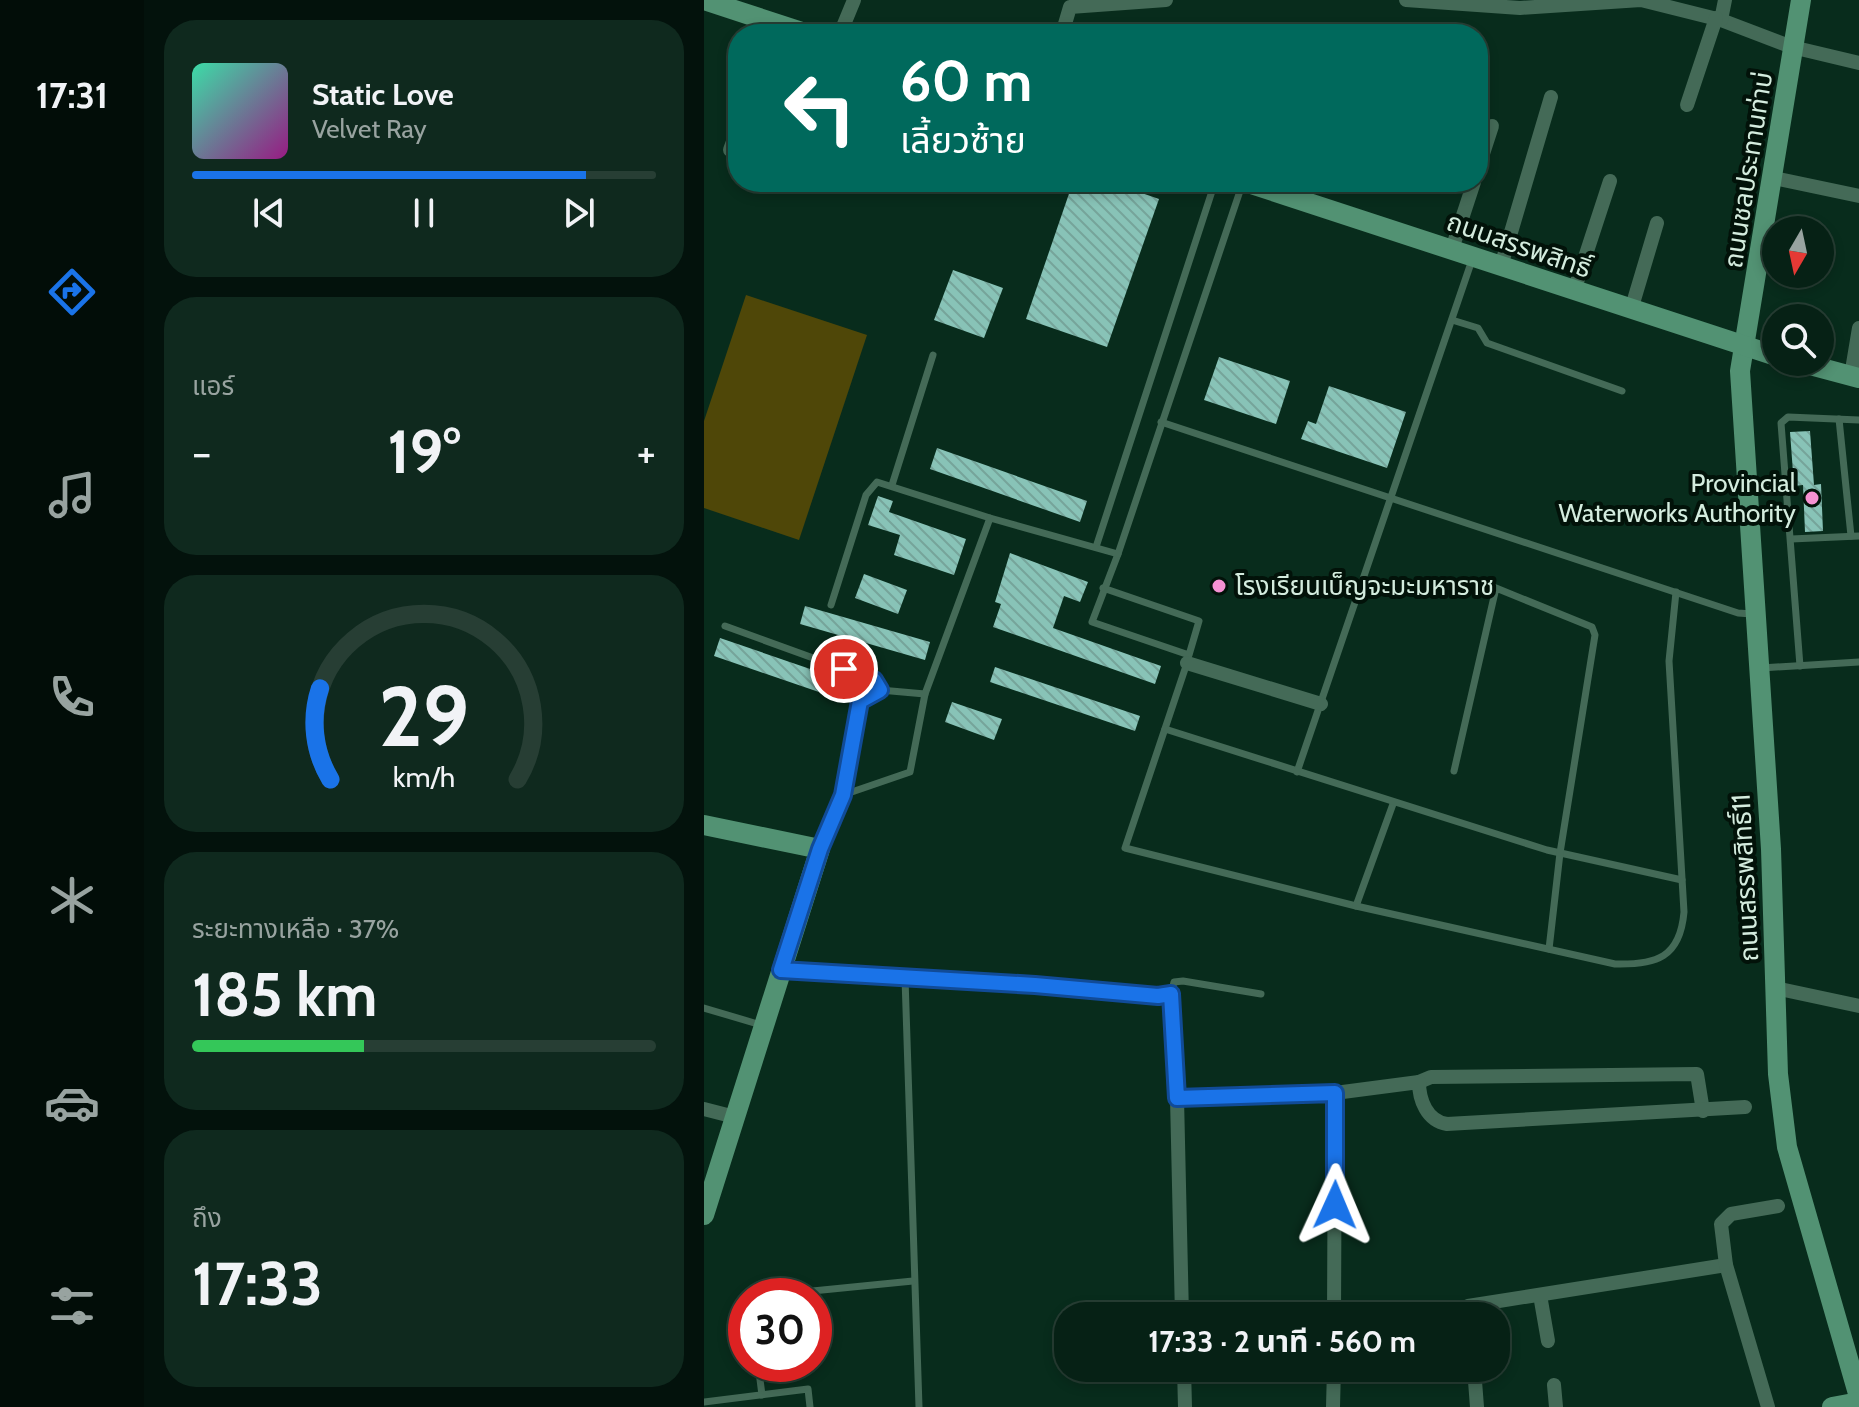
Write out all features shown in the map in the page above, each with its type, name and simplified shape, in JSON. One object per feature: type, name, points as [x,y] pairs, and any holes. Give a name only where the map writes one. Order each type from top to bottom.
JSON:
[{"type":"street","points":[[704,0],[761,24]]},
{"type":"street","points":[[844,24],[854,0]]},
{"type":"street","points":[[1065,24],[1070,3],[1163,0]]},
{"type":"street","points":[[1406,0],[1520,8],[1641,0],[1718,19],[1792,47],[1859,63]]},
{"type":"street","points":[[1687,105],[1725,0]]},
{"type":"street","name":"ถนนชลประทานท่าบ่","points":[[1742,347],[1774,178],[1801,0]]},
{"type":"street","points":[[1501,266],[1551,97]]},
{"type":"street","points":[[1488,138],[1492,126]]},
{"type":"street","points":[[1774,178],[1859,196]]},
{"type":"street","points":[[1574,291],[1610,181]]},
{"type":"street","name":"ถนนสรรพสิทธิ์","points":[[1275,192],[1762,352]]},
{"type":"street","points":[[1452,249],[1471,192]]},
{"type":"street","points":[[1631,310],[1657,223]]},
{"type":"street","points":[[1834,371],[1855,377],[1859,328]]},
{"type":"street","name":"ถนนสรรพสิทธิ์11","points":[[1742,347],[1740,371],[1746,487],[1771,849],[1778,1074],[1787,1147],[1859,1399]]},
{"type":"street","points":[[1188,659],[1321,704]]},
{"type":"street","points":[[704,825],[820,849],[735,1117],[712,1167],[704,1215]]},
{"type":"street","points":[[1775,988],[1859,1006]]},
{"type":"street","points":[[1182,1302],[1177,1098],[1335,1093],[1419,1082],[1431,1077],[1693,1074],[1700,1078],[1703,1111]]},
{"type":"street","points":[[1419,1082],[1419,1095],[1429,1115],[1436,1122],[1447,1124],[1745,1107]]},
{"type":"street","points":[[1334,1302],[1335,1093]]},
{"type":"street","points":[[704,1109],[735,1117]]},
{"type":"street","points":[[1768,1407],[1726,1265],[1721,1233],[1724,1218],[1778,1206]]},
{"type":"street","points":[[1494,1302],[1726,1265]]},
{"type":"street","points":[[1540,1295],[1548,1341]]},
{"type":"street","points":[[1184,1382],[1185,1407]]},
{"type":"street","points":[[1333,1407],[1334,1382]]},
{"type":"street","points":[[1475,1382],[1477,1407]]},
{"type":"street","points":[[1554,1385],[1556,1407]]},
{"type":"street","points":[[1832,1407],[1859,1399]]},
{"type":"lane","points":[[1096,547],[1212,192]]},
{"type":"lane","points":[[1188,659],[1092,622],[1241,192]]},
{"type":"lane","points":[[1297,772],[1474,257]]},
{"type":"lane","points":[[1452,320],[1478,328],[1487,343],[1622,391]]},
{"type":"lane","points":[[892,485],[933,355]]},
{"type":"lane","points":[[1800,666],[1783,419],[1859,420]]},
{"type":"lane","points":[[1791,539],[1855,536],[1839,419]]},
{"type":"lane","points":[[1161,422],[1738,613],[1755,614]]},
{"type":"lane","points":[[831,605],[866,495],[877,482],[1118,554]]},
{"type":"lane","points":[[1746,487],[1787,486]]},
{"type":"lane","points":[[843,795],[910,772],[925,694],[990,518]]},
{"type":"lane","points":[[1103,588],[1199,621],[1125,848],[1356,906],[1615,964],[1646,964],[1661,959],[1682,933],[1682,880],[1669,661],[1676,592]]},
{"type":"lane","points":[[1454,771],[1496,588],[1592,627],[1595,635],[1560,853],[1549,949]]},
{"type":"lane","points":[[725,626],[874,680],[880,690]]},
{"type":"lane","points":[[1758,668],[1859,662]]},
{"type":"lane","points":[[820,849],[843,795],[860,701],[880,690],[925,694]]},
{"type":"lane","points":[[1165,729],[1393,804],[1560,853],[1682,880]]},
{"type":"lane","points":[[1356,906],[1393,804]]},
{"type":"lane","points":[[781,970],[1158,996],[1171,994]]},
{"type":"lane","points":[[905,978],[919,1407]]},
{"type":"lane","points":[[1177,1098],[1171,994],[1174,982],[1261,994]]},
{"type":"lane","points":[[704,1008],[763,1026]]},
{"type":"lane","points":[[832,1289],[913,1281]]},
{"type":"lane","points":[[760,1382],[762,1395]]},
{"type":"lane","points":[[704,1402],[808,1389],[810,1407]]},
{"type":"shaded area","points":[[746,295],[867,335],[799,540],[704,508],[704,421]]},
{"type":"building","points":[[1070,192],[1139,192],[1159,199],[1107,347],[1026,319]]},
{"type":"building","points":[[953,270],[1003,288],[984,338],[934,320]]},
{"type":"building","points":[[1219,357],[1290,381],[1276,424],[1204,400]]},
{"type":"building","points":[[1329,386],[1406,412],[1387,468],[1301,439],[1308,421],[1316,424]]},
{"type":"building","points":[[1810,431],[1814,485],[1821,484],[1823,531],[1805,532],[1803,485],[1794,486],[1790,432]]},
{"type":"building","points":[[937,448],[1087,501],[1080,522],[930,469]]},
{"type":"building","points":[[878,496],[893,501],[889,512],[966,539],[954,575],[894,555],[900,535],[868,525]]},
{"type":"building","points":[[1010,553],[1088,582],[1080,602],[1064,596],[1053,628],[1161,666],[1155,684],[993,627],[1001,604],[995,602]]},
{"type":"building","points":[[864,574],[907,590],[898,614],[855,598]]},
{"type":"building","points":[[805,606],[930,642],[925,660],[800,624]]},
{"type":"building","points":[[720,638],[854,684],[848,702],[714,656]]},
{"type":"building","points":[[995,667],[1140,716],[1135,731],[990,682]]},
{"type":"building","points":[[952,702],[1002,719],[994,740],[945,722]]},
{"type":"place","name":"Provincial Waterworks Authority","points":[[1812,498]]},
{"type":"place","name":"โรงเรียนเบ็ญจะมะมหาราช","points":[[1219,586]]},
{"type":"route","points":[[844,669],[874,680],[880,690],[860,701],[843,795],[820,849],[781,970],[1035,985],[1158,996],[1171,994],[1177,1098],[1335,1093],[1335,1205]]}]
